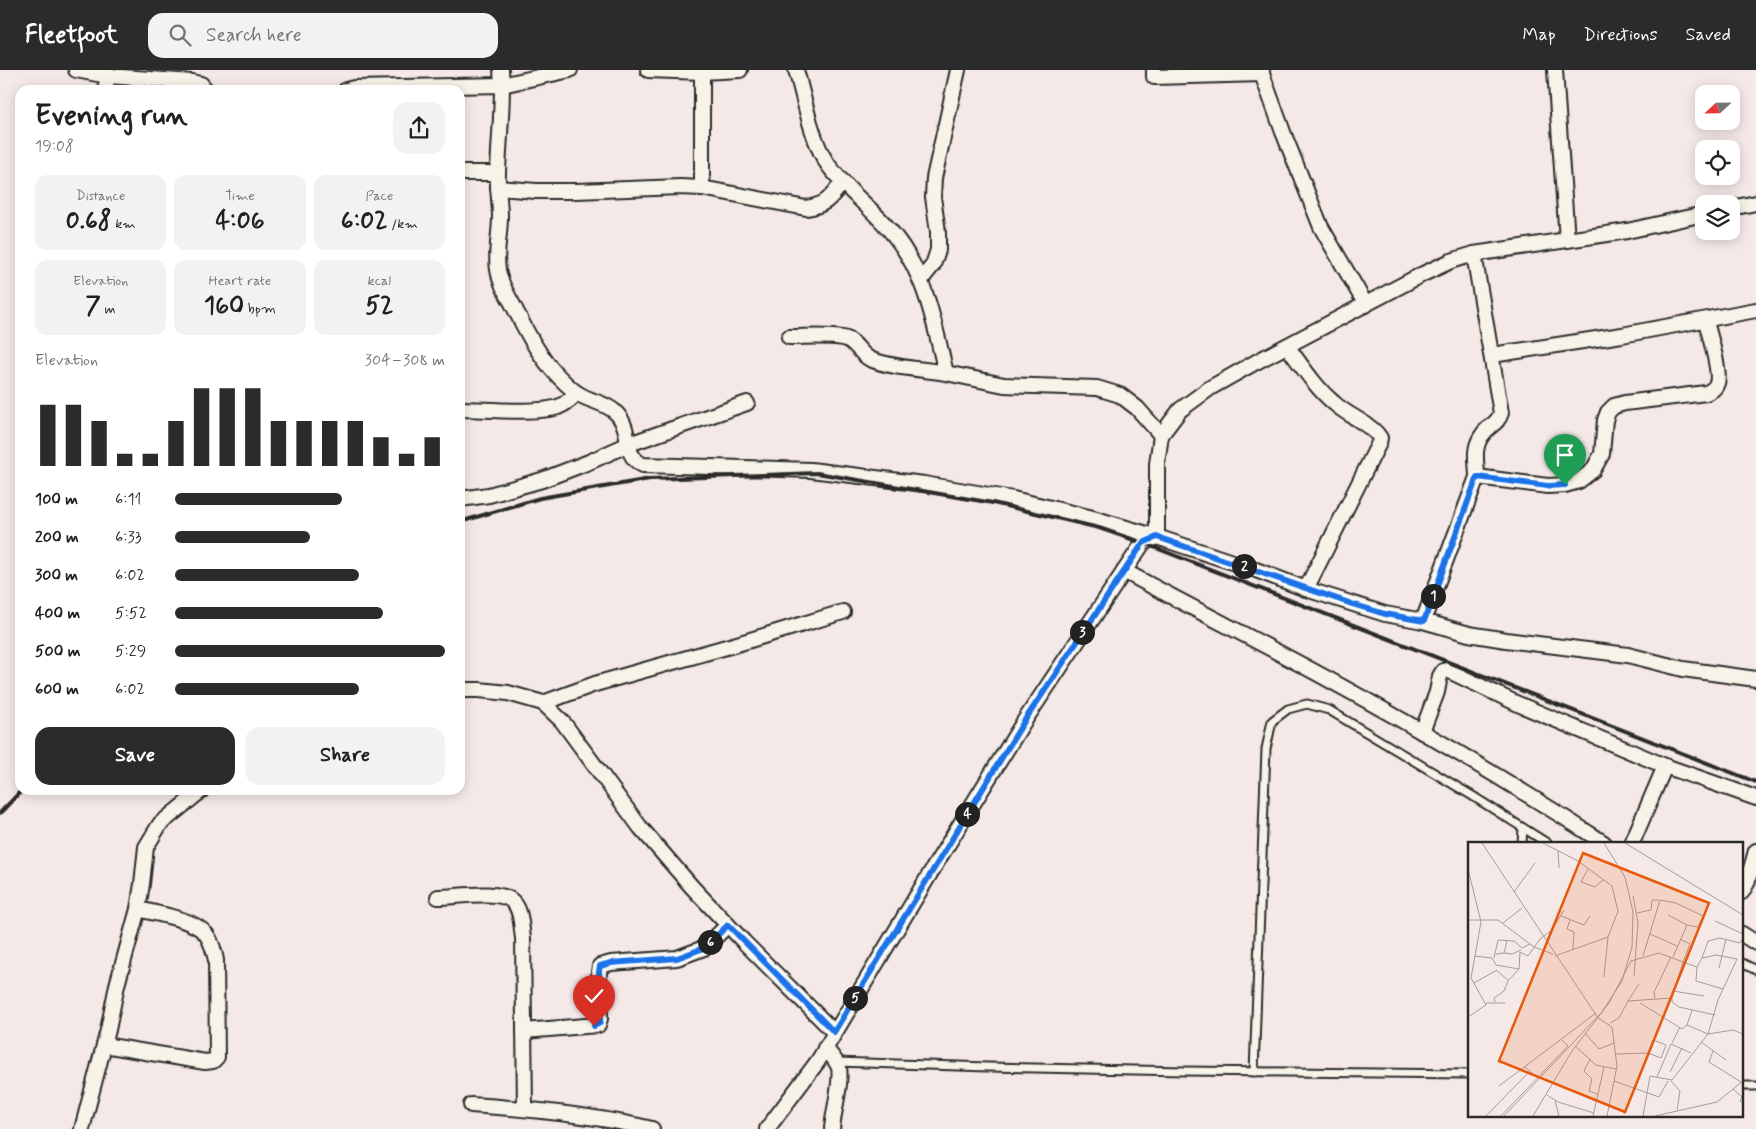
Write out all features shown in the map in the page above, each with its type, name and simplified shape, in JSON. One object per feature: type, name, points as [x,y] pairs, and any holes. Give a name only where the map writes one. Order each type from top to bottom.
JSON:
[{"type":"street","points":[[76,70],[108,76],[192,82],[202,85]]},
{"type":"street","points":[[501,70],[502,117],[498,173],[500,218],[498,272],[527,333],[544,359],[559,377],[577,393],[613,410],[622,419],[628,432],[630,454],[635,461],[643,465],[811,470],[924,484],[1013,499],[1089,517],[1157,537],[1306,589],[1385,614],[1424,621],[1469,634],[1628,655],[1683,669],[1756,679]]},
{"type":"street","points":[[465,86],[502,85],[531,74],[570,70]]},
{"type":"street","points":[[648,70],[702,72],[740,70]]},
{"type":"street","points":[[796,70],[815,134],[825,160],[843,182],[889,229],[907,254],[921,280],[930,306],[946,372]]},
{"type":"street","points":[[921,280],[933,265],[938,250],[938,232],[933,197],[934,178],[958,70]]},
{"type":"street","points":[[1154,70],[1154,77],[1262,72],[1283,132],[1321,227],[1366,304]]},
{"type":"street","points":[[1555,70],[1567,240]]},
{"type":"street","points":[[702,72],[702,188]]},
{"type":"street","points":[[106,85],[108,76]]},
{"type":"street","points":[[465,173],[498,173]]},
{"type":"street","points":[[498,188],[576,192],[654,187],[702,188],[806,208],[819,206],[829,199],[843,182]]},
{"type":"street","points":[[1740,206],[1756,203]]},
{"type":"street","points":[[1157,537],[1157,464],[1161,435],[1180,410],[1210,388],[1366,304],[1451,261],[1474,254],[1628,231],[1695,216]]},
{"type":"street","points":[[1424,621],[1477,477],[1475,453],[1478,442],[1483,434],[1499,420],[1501,413],[1474,254]]},
{"type":"street","points":[[1492,355],[1706,321],[1756,310]]},
{"type":"street","points":[[1477,477],[1548,486],[1565,485],[1579,481],[1593,470],[1602,454],[1605,420],[1608,412],[1614,406],[1706,393],[1714,390],[1718,382],[1718,372],[1706,321]]},
{"type":"street","points":[[789,337],[843,338],[855,344],[864,356],[872,360],[946,372],[1004,385],[1097,388],[1120,395],[1132,404],[1161,435]]},
{"type":"street","points":[[1287,346],[1314,383],[1334,404],[1374,430],[1380,438],[1380,443],[1306,589]]},
{"type":"street","points":[[465,409],[536,410],[557,407],[577,393]]},
{"type":"street","points":[[465,498],[542,480],[589,462],[628,444],[748,403]]},
{"type":"street","points":[[767,1129],[818,1061],[1023,723],[1143,543],[1157,537]]},
{"type":"street","points":[[1124,571],[1422,732],[1517,787],[1602,842]]},
{"type":"street","points":[[542,703],[595,684],[843,612]]},
{"type":"street","points":[[1422,732],[1440,676],[1443,671],[1447,670],[1518,704],[1665,766],[1756,798]]},
{"type":"street","points":[[465,690],[508,693],[542,703],[562,721],[640,827],[728,925],[834,1032]]},
{"type":"street","points":[[1632,842],[1665,766]]},
{"type":"street","points":[[82,1129],[104,1045],[117,985],[138,909],[146,847],[160,824],[196,795]]},
{"type":"street","points":[[1749,887],[1756,851]]},
{"type":"street","points":[[438,897],[505,896],[514,902],[520,914],[523,938],[525,1108]]},
{"type":"street","points":[[104,1045],[206,1062],[213,1061],[217,1057],[216,960],[213,946],[206,934],[195,925],[138,909]]},
{"type":"street","points":[[524,1031],[598,1025],[600,1019],[600,966],[611,963],[677,958],[704,948],[728,925]]},
{"type":"street","points":[[1744,935],[1756,943]]},
{"type":"street","points":[[825,1048],[836,1062],[840,1079],[832,1114],[832,1129]]},
{"type":"street","points":[[471,1105],[525,1108],[601,1118],[652,1129]]},
{"type":"lane","points":[[1254,1072],[1266,748],[1272,721],[1288,709],[1308,704],[1329,710],[1545,842]]},
{"type":"lane","points":[[1522,842],[1523,828]]},
{"type":"lane","points":[[1744,964],[1756,970]]},
{"type":"lane","points":[[836,1062],[1007,1068],[1468,1074]]},
{"type":"railway","points":[[465,520],[540,498],[650,479],[817,473],[993,503],[1099,528],[1143,543],[1756,782]]},
{"type":"railway","points":[[0,813],[17,795]]},
{"type":"route","points":[[594,1026],[600,1023],[600,966],[611,963],[677,958],[692,954],[704,948],[728,925],[834,1032],[1023,723],[1143,543],[1157,537],[1352,604],[1385,614],[1424,621],[1477,477],[1548,486],[1565,485]]}]
